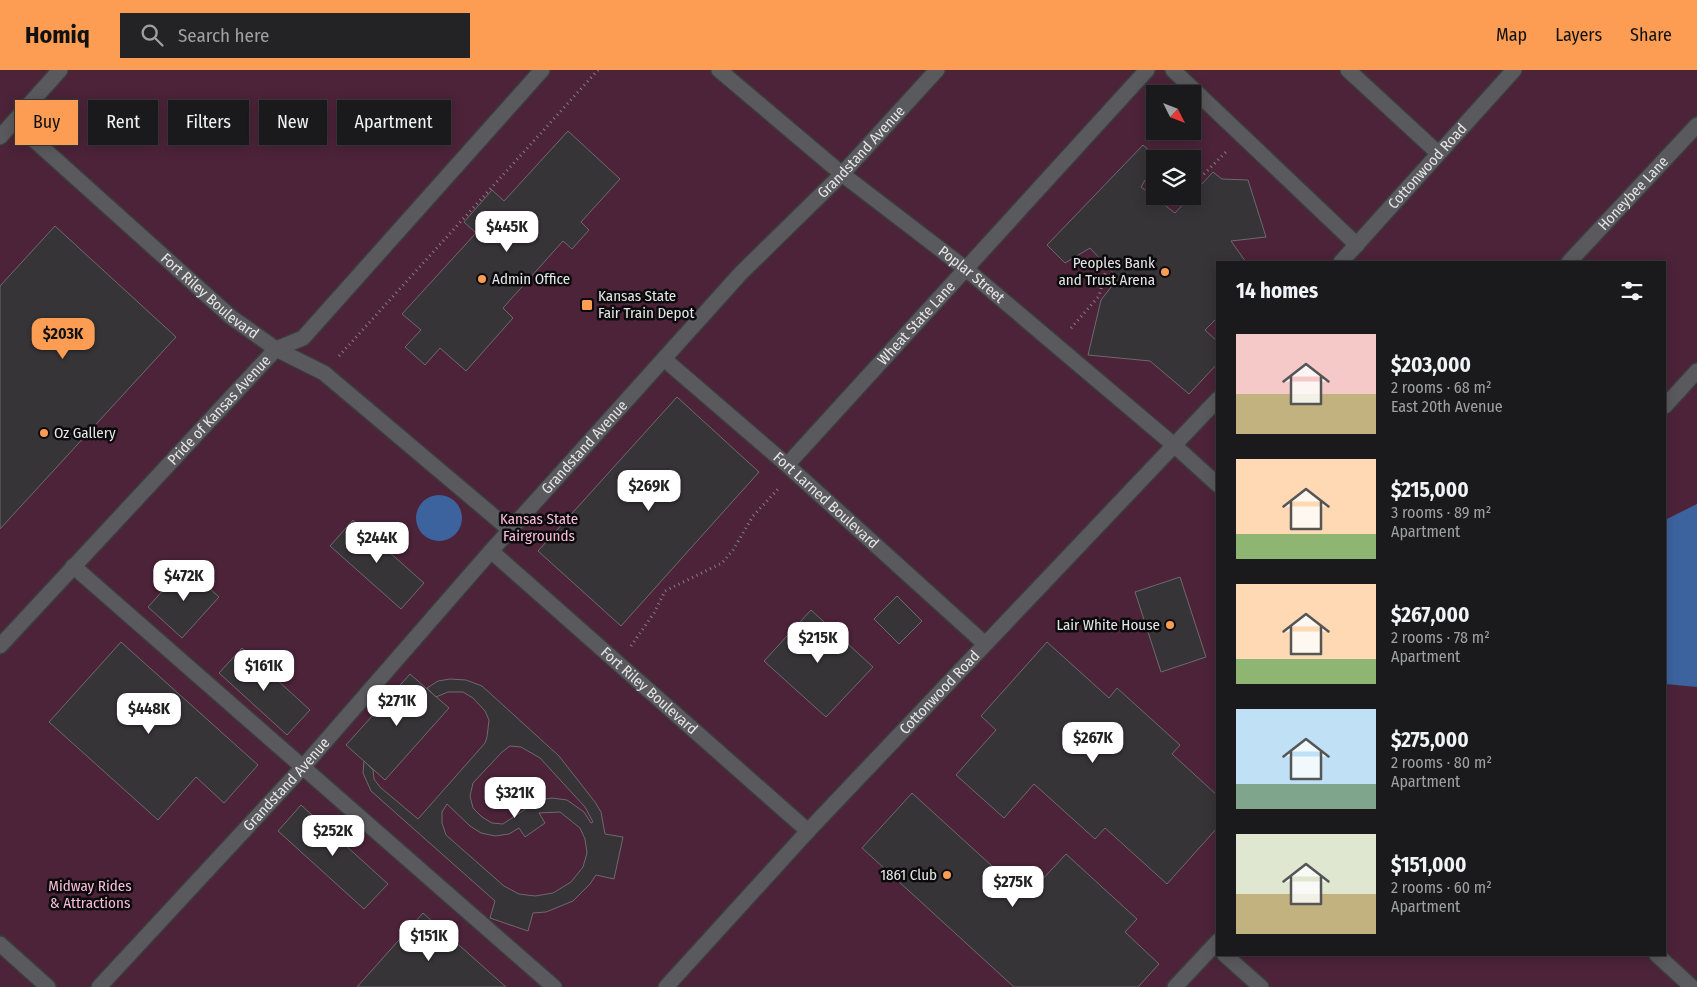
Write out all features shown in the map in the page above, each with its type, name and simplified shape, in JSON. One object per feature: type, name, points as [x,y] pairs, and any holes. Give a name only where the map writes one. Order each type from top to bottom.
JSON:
[{"type":"street","points":[[0,137],[60,70]]},
{"type":"street","name":"Pride of Kansas Avenue","points":[[0,646],[276,349],[303,338],[542,70]]},
{"type":"street","name":"Poplar Street","points":[[719,70],[842,174],[966,269],[1175,446],[1216,483]]},
{"type":"street","name":"Grandstand Avenue","points":[[99,987],[303,767],[491,551],[741,273],[842,174],[937,70]]},
{"type":"street","name":"Wheat State Lane","points":[[791,468],[966,269],[1147,70]]},
{"type":"street","points":[[1173,70],[1357,244]]},
{"type":"street","points":[[1348,70],[1438,153]]},
{"type":"street","name":"Cottonwood Road","points":[[1342,261],[1514,70]]},
{"type":"street","name":"Fort Riley Boulevard","points":[[14,122],[231,317],[276,349],[324,373],[510,530]]},
{"type":"street","name":"Honeybee Lane","points":[[1570,261],[1697,125]]},
{"type":"street","name":"Fort Larned Boulevard","points":[[664,359],[791,468],[986,644]]},
{"type":"street","points":[[1666,405],[1697,371]]},
{"type":"street","name":"Cottonwood Road","points":[[666,987],[808,831],[1216,401]]},
{"type":"street","name":"Fort Riley Boulevard","points":[[491,551],[808,831]]},
{"type":"street","points":[[73,566],[554,987]]},
{"type":"street","points":[[0,944],[48,987]]},
{"type":"street","points":[[1175,987],[1216,949]]},
{"type":"street","points":[[1228,956],[1261,987]]},
{"type":"street","points":[[1658,956],[1692,987]]},
{"type":"path","points":[[324,373],[598,70]]},
{"type":"path","points":[[1201,177],[1242,137]]},
{"type":"path","points":[[1056,345],[1099,296],[1107,266]]},
{"type":"path","points":[[616,661],[637,639],[654,613],[665,591],[722,563],[734,550],[753,516],[791,468]]},
{"type":"green space","name":"Kansas State Fairgrounds","points":[[0,70],[1697,70],[1697,987],[0,987]]},
{"type":"water","points":[[434,495],[444,495],[458,505],[462,518],[458,531],[452,537],[444,541],[434,541],[420,531],[416,523],[416,513],[426,499]]},
{"type":"water","points":[[1697,504],[1697,687],[1666,684],[1666,520]]},
{"type":"building","name":"Admin Office","points":[[568,131],[620,179],[581,222],[589,230],[572,249],[563,241],[503,308],[513,318],[466,371],[440,348],[425,365],[405,347],[421,330],[402,314],[476,233],[464,222],[492,190],[504,201]]},
{"type":"building","name":"Peoples Bank and Trust Arena","points":[[1143,145],[1149,150],[1146,150],[1146,178],[1141,187],[1146,191],[1146,205],[1165,205],[1175,213],[1182,205],[1201,205],[1201,185],[1213,172],[1222,179],[1248,180],[1266,237],[1231,241],[1245,261],[1216,261],[1216,319],[1205,330],[1216,340],[1216,365],[1189,394],[1150,361],[1088,355],[1101,300],[1118,278],[1090,248],[1065,263],[1047,245]]},
{"type":"building","name":"Oz Gallery","points":[[55,226],[176,337],[0,529],[0,286]]},
{"type":"building","points":[[677,397],[759,472],[621,626],[538,551]]},
{"type":"building","points":[[353,520],[424,583],[401,609],[330,546]]},
{"type":"building","points":[[185,566],[219,597],[182,638],[148,607]]},
{"type":"building","name":"Lair White House","points":[[1180,577],[1206,657],[1161,672],[1135,592]]},
{"type":"building","points":[[897,596],[922,621],[899,644],[874,619]]},
{"type":"building","points":[[811,610],[873,667],[826,717],[764,661]]},
{"type":"building","points":[[121,642],[258,765],[224,803],[196,777],[158,820],[49,722]]},
{"type":"building","points":[[1047,642],[1109,698],[1117,688],[1180,745],[1172,754],[1216,794],[1216,829],[1167,884],[1105,828],[1095,839],[1034,784],[1004,818],[956,775],[996,730],[981,716]]},
{"type":"building","points":[[242,648],[310,710],[287,735],[219,673]]},
{"type":"building","points":[[410,674],[449,708],[385,780],[346,745]]},
{"type":"building","points":[[450,679],[466,680],[482,686],[559,756],[601,812],[605,834],[623,837],[614,879],[596,875],[573,901],[546,912],[533,913],[528,931],[490,918],[495,901],[371,791],[363,773],[364,761],[373,770],[374,779],[380,787],[418,819],[485,743],[489,720],[485,711],[473,698],[463,692],[448,692],[436,697],[427,688],[438,681]],"holes":[[[510,746],[521,747],[540,758],[585,807],[593,822],[591,823],[584,812],[567,800],[552,798],[539,800],[503,824],[492,823],[482,817],[473,808],[470,796],[473,783]],[[447,804],[470,826],[481,833],[495,836],[509,834],[519,828],[525,837],[545,823],[539,813],[560,812],[580,828],[585,839],[587,853],[583,867],[571,882],[553,893],[535,896],[519,894],[504,886],[446,835],[442,823],[442,812]]]},
{"type":"building","name":"1861 Club","points":[[912,793],[1026,897],[1066,854],[1137,919],[1125,932],[1159,964],[1138,987],[1014,987],[862,848]]},
{"type":"building","points":[[301,805],[388,884],[364,909],[278,831]]},
{"type":"building","points":[[423,913],[506,987],[357,987]]},
{"type":"place","name":"Peoples Bank and Trust Arena","points":[[1165,272]]},
{"type":"place","name":"Admin Office","points":[[482,279]]},
{"type":"place","name":"Kansas State Fair Train Depot","points":[[587,305]]},
{"type":"place","name":"Oz Gallery","points":[[44,433]]},
{"type":"place","name":"Lair White House","points":[[1170,625]]},
{"type":"place","name":"1861 Club","points":[[947,875]]},
{"type":"park label","name":"Midway Rides & Attractions","points":[[90,894]]}]
